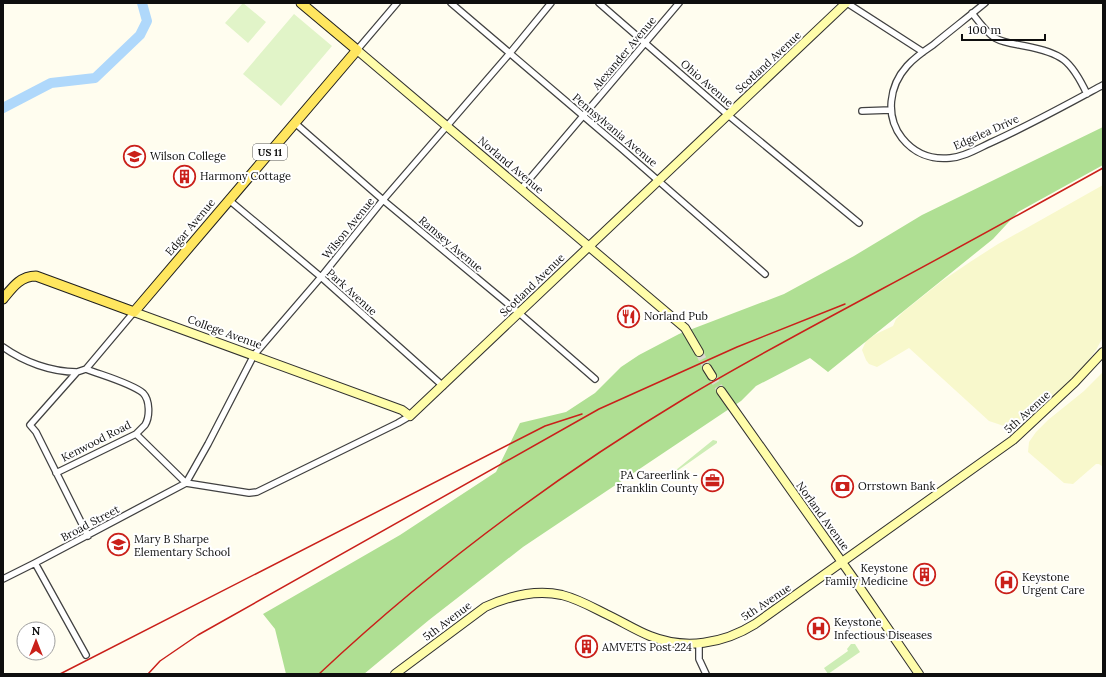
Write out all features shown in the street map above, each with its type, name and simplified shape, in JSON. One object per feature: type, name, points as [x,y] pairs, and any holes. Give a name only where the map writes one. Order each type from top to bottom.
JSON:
[{"type":"main road","name":"Norland Avenue","points":[[301,3],[357,50]]},
{"type":"main road","name":"Edgar Avenue","points":[[134,312],[357,50]]},
{"type":"main road","name":"College Avenue","points":[[3,298],[18,282],[29,277],[36,276],[134,312]]},
{"type":"street","name":"Edgar Avenue","points":[[357,50],[397,3]]},
{"type":"street","name":"Pennsylvania Avenue","points":[[451,3],[584,116],[765,274]]},
{"type":"street","name":"Wilson Avenue","points":[[186,483],[254,355],[321,277],[383,200],[510,53],[551,3]]},
{"type":"street","name":"Ohio Avenue","points":[[599,3],[728,114],[859,223]]},
{"type":"street","name":"Alexander Avenue","points":[[521,189],[679,3]]},
{"type":"street","points":[[847,3],[923,52]]},
{"type":"street","name":"Scotland Avenue","points":[[186,483],[249,493],[257,492],[410,416],[847,3]]},
{"type":"street","name":"Edgelea Drive","points":[[985,3],[907,65],[900,75],[893,92],[891,110],[895,127],[907,144],[924,155],[942,159],[962,156],[1015,132],[1103,85]]},
{"type":"street","points":[[972,14],[986,30],[1002,41],[1047,50],[1060,56],[1076,73],[1087,94]]},
{"type":"street","name":"Norland Avenue","points":[[357,50],[685,328],[699,352]]},
{"type":"street","points":[[862,111],[891,110]]},
{"type":"street","name":"Ramsey Avenue","points":[[295,123],[383,200],[595,380]]},
{"type":"street","name":"Park Avenue","points":[[229,200],[321,277],[443,386]]},
{"type":"street","name":"Edgar Avenue","points":[[86,369],[134,312]]},
{"type":"street","name":"College Avenue","points":[[134,312],[402,410],[410,416]]},
{"type":"street","points":[[3,347],[21,358],[61,371],[76,372],[86,369]]},
{"type":"street","name":"5th Avenue","points":[[395,674],[485,607],[501,600],[522,594],[546,593],[569,597],[581,601],[656,638],[678,643],[699,644],[724,639],[748,628],[842,563],[1013,440],[1075,382],[1103,352]]},
{"type":"street","points":[[707,368],[712,376]]},
{"type":"street","name":"Kenwood Road","points":[[56,473],[136,434],[145,424],[148,413],[148,402],[144,394],[135,388],[86,369]]},
{"type":"street","points":[[76,372],[30,425],[36,432],[88,536]]},
{"type":"street","name":"Norland Avenue","points":[[721,391],[919,674]]},
{"type":"street","points":[[136,434],[186,483]]},
{"type":"street","name":"Broad Street","points":[[3,579],[88,536],[186,483]]},
{"type":"street","points":[[35,563],[86,655]]},
{"type":"street","points":[[699,644],[699,659],[706,674]]},
{"type":"green space","points":[[243,3],[266,22],[248,43],[225,23]]},
{"type":"green space","points":[[294,14],[332,46],[281,106],[243,74]]},
{"type":"green space","points":[[1103,127],[1103,165],[1018,212],[993,239],[828,372],[810,358],[756,386],[741,401],[523,547],[429,620],[364,674],[286,674],[275,629],[263,614],[400,535],[496,472],[520,423],[566,412],[595,393],[621,367],[639,355],[679,334],[784,294],[854,256],[922,215]]},
{"type":"green space","points":[[1103,185],[1103,337],[1096,350],[1080,372],[1019,426],[1010,428],[989,421],[909,348],[877,367],[869,364],[862,350],[866,341],[876,334],[893,326],[896,319],[903,312],[942,281],[998,244]]},
{"type":"green space","points":[[1103,372],[1103,467],[1096,464],[1073,484],[1064,483],[1028,452],[1029,442],[1036,432],[1048,420],[1084,391]]},
{"type":"green space","points":[[713,440],[717,441],[717,443],[677,471],[676,470]]},
{"type":"green space","points":[[851,644],[855,644],[860,652],[828,674],[824,668],[848,651],[847,649]]},
{"type":"waterway","points":[[3,108],[51,83],[95,78],[140,35],[147,21],[142,3]]},
{"type":"tunnel","points":[[699,352],[707,368]]},
{"type":"tunnel","points":[[712,376],[721,391]]},
{"type":"railway","points":[[319,674],[362,635],[450,561],[543,492],[638,427],[759,356],[1103,168]]},
{"type":"railway","points":[[148,674],[160,661],[198,635],[599,409],[737,347],[845,304]]},
{"type":"railway","points":[[60,674],[545,426],[582,414]]},
{"type":"place","name":"Wilson College","points":[[135,156]]},
{"type":"place","name":"Harmony Cottage","points":[[184,176]]},
{"type":"place","name":"Norland Pub","points":[[628,316]]},
{"type":"place","name":"PA Careerlink - Franklin County","points":[[713,481]]},
{"type":"place","name":"Orrstown Bank","points":[[842,486]]},
{"type":"place","name":"Mary B Sharpe Elementary School","points":[[119,545]]},
{"type":"place","name":"Keystone Family Medicine","points":[[924,574]]},
{"type":"place","name":"Keystone Urgent Care","points":[[1006,583]]},
{"type":"place","name":"Keystone Infectious Diseases","points":[[819,628]]},
{"type":"place","name":"AMVETS Post 224","points":[[586,647]]}]
